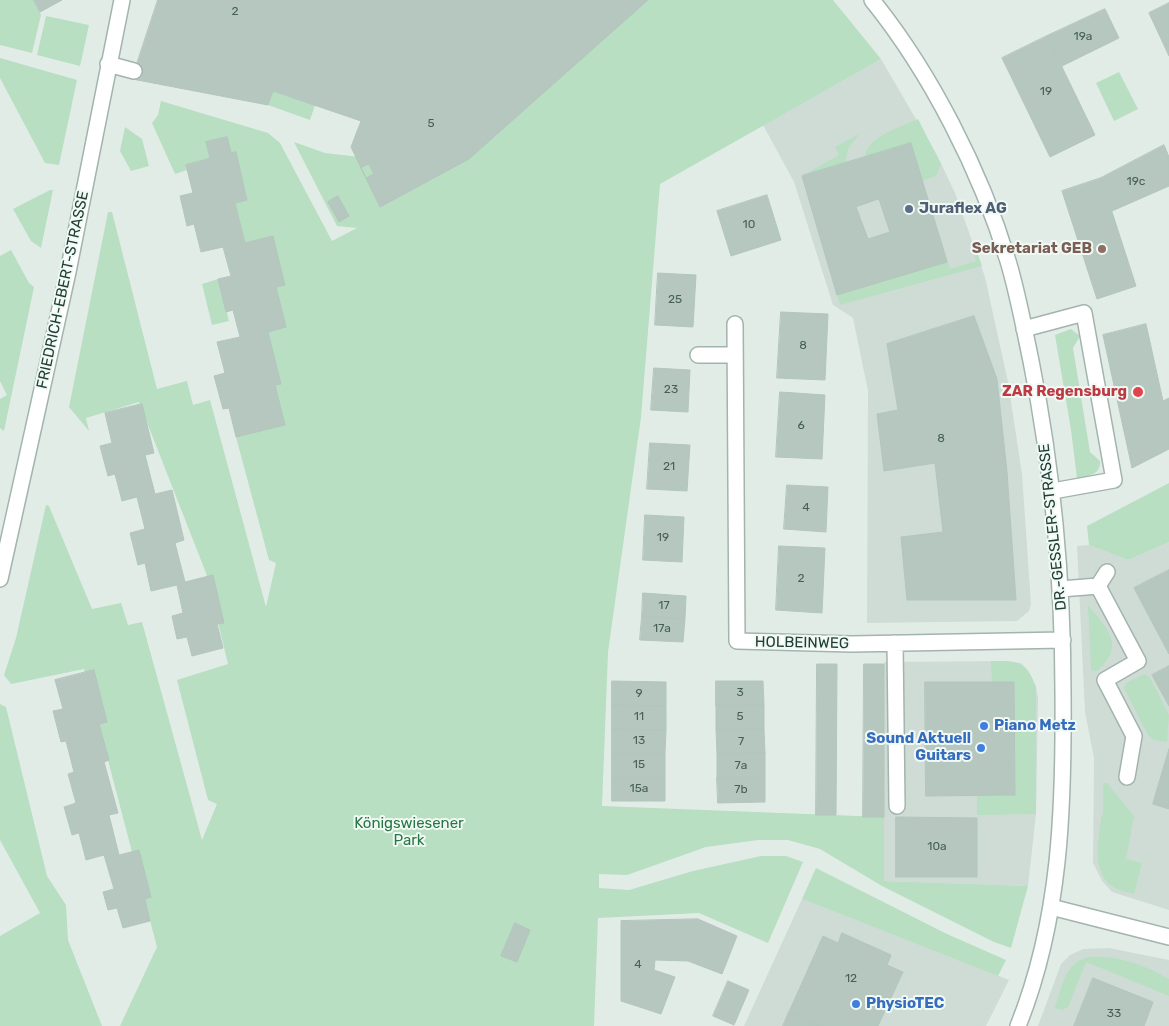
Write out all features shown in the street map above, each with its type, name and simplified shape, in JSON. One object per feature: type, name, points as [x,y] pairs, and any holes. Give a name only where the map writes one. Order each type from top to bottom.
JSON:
[{"type":"street","name":"FRIEDRICH-EBERT-STRASSE","points":[[0,579],[68,272],[122,0]]},
{"type":"street","name":"DR.-GESSLER-STRASSE","points":[[872,0],[888,20],[922,72],[972,170],[1008,262],[1040,404],[1053,491],[1063,640],[1064,764],[1061,840],[1040,963],[1018,1026]]},
{"type":"street","points":[[108,64],[134,71]]},
{"type":"street","points":[[1024,329],[1084,313],[1106,434],[1114,480],[1053,491]]},
{"type":"street","name":"HOLBEINWEG","points":[[735,324],[737,641],[895,643],[1063,640]]},
{"type":"street","points":[[698,355],[735,355]]},
{"type":"street","points":[[1098,586],[1107,572]]},
{"type":"street","points":[[1061,588],[1098,586]]},
{"type":"street","points":[[1098,586],[1138,661],[1105,680],[1134,736],[1127,777]]},
{"type":"street","points":[[895,643],[897,806]]},
{"type":"street","points":[[1051,907],[1169,937]]},
{"type":"shaded area","points":[[881,59],[937,155],[955,193],[985,277],[1008,382],[1022,474],[1031,604],[1029,611],[1017,621],[867,623],[868,391],[853,318],[833,305],[794,182],[763,125]]},
{"type":"shaded area","points":[[1169,542],[1169,910],[1112,892],[1102,881],[1093,863],[1094,758],[1085,712],[1077,546],[1089,545],[1128,560]]},
{"type":"shaded area","points":[[1005,661],[1021,663],[1028,670],[1036,687],[1038,699],[1036,814],[1028,886],[884,881],[884,662]]},
{"type":"shaded area","points":[[802,899],[1009,980],[986,1026],[744,1026]]},
{"type":"shaded area","points":[[1109,948],[1169,960],[1169,1026],[1038,1026],[1061,964],[1070,955],[1083,949]]},
{"type":"green space","points":[[0,0],[34,0],[41,15],[32,53],[0,45]]},
{"type":"green space","name":"Königswiesener Park","points":[[648,0],[833,0],[881,59],[660,184],[641,417],[608,652],[602,806],[884,817],[884,881],[1028,886],[1011,948],[994,942],[882,886],[820,849],[788,840],[758,840],[706,847],[627,875],[599,874],[599,888],[629,890],[693,871],[761,856],[786,856],[803,862],[768,943],[699,913],[598,918],[594,1026],[120,1026],[157,947],[84,669],[11,684],[4,675],[16,638],[46,505],[49,506],[92,609],[121,603],[128,625],[142,622],[202,840],[217,804],[208,800],[177,680],[228,664],[206,573],[139,402],[86,418],[89,431],[69,407],[108,212],[112,212],[157,389],[187,381],[193,405],[210,400],[266,607],[276,563],[269,560],[236,437],[284,425],[275,385],[280,384],[268,332],[276,287],[285,284],[273,236],[245,243],[235,203],[247,199],[236,153],[186,165],[187,170],[175,174],[152,123],[158,115],[161,101],[268,133],[280,143],[332,241],[357,228],[337,226],[294,142],[325,153],[369,158]]},
{"type":"green space","points":[[46,16],[89,25],[80,66],[37,55]]},
{"type":"green space","points":[[0,58],[77,80],[59,165],[45,163],[0,78]]},
{"type":"green space","points":[[1119,72],[1138,109],[1114,121],[1096,83]]},
{"type":"green space","points":[[273,91],[315,105],[310,120],[268,105]]},
{"type":"green space","points":[[918,119],[941,164],[936,176],[922,181],[911,143],[865,157],[867,150],[878,138]]},
{"type":"green space","points":[[125,127],[142,139],[149,166],[131,171],[120,151]]},
{"type":"green space","points":[[859,134],[848,149],[845,163],[802,176],[839,155],[835,147]]},
{"type":"green space","points":[[53,190],[41,248],[31,241],[13,209]]},
{"type":"green space","points":[[932,208],[950,269],[976,261],[971,245],[974,243],[982,266],[840,305],[837,295],[946,262]]},
{"type":"green space","points":[[11,250],[29,283],[34,287],[4,431],[0,428],[0,399],[7,395],[0,381],[0,256]]},
{"type":"green space","points":[[218,279],[229,321],[212,325],[202,284]]},
{"type":"green space","points":[[1071,329],[1080,336],[1073,348],[1090,452],[1100,461],[1100,466],[1096,472],[1077,478],[1055,335]]},
{"type":"green space","points":[[1169,483],[1169,542],[1128,560],[1089,545],[1087,526]]},
{"type":"green space","points":[[1088,605],[1107,630],[1112,645],[1111,654],[1097,671],[1091,670]]},
{"type":"green space","points":[[991,661],[1008,661],[1020,664],[1028,672],[1036,687],[1036,814],[977,815],[977,796],[1015,795],[1014,682],[992,682]]},
{"type":"green space","points":[[1144,674],[1149,676],[1169,715],[1167,742],[1154,740],[1148,735],[1124,688],[1126,683]]},
{"type":"green space","points":[[0,704],[6,707],[47,876],[66,905],[68,940],[102,1026],[0,1026],[0,936],[40,913],[0,840]]},
{"type":"green space","points":[[1103,783],[1107,783],[1134,816],[1126,859],[1142,863],[1134,894],[1117,889],[1107,882],[1099,865],[1098,846],[1101,817],[1103,814]]},
{"type":"green space","points":[[816,868],[947,934],[1006,960],[998,976],[802,899]]},
{"type":"green space","points":[[1088,957],[1110,957],[1150,969],[1169,979],[1169,996],[1086,962],[1068,1007],[1062,1010],[1055,1008],[1065,977],[1074,965]]},
{"type":"building","points":[[34,0],[62,0],[40,12]]},
{"type":"building","points":[[158,0],[648,0],[469,159],[380,207],[351,147],[361,121],[273,91],[268,105],[132,79]]},
{"type":"building","points":[[1169,3],[1169,56],[1149,13]]},
{"type":"building","points":[[1105,9],[1119,38],[1062,66],[1047,36]]},
{"type":"building","points":[[1047,36],[1095,135],[1050,157],[1002,58]]},
{"type":"building","points":[[227,137],[231,152],[210,158],[206,142]]},
{"type":"building","points":[[911,143],[947,262],[837,295],[802,176]],"holes":[[[879,199],[890,232],[868,239],[856,207]]]},
{"type":"building","points":[[1164,145],[1169,157],[1169,186],[1112,211],[1101,178]]},
{"type":"building","points":[[236,152],[247,200],[235,203],[245,243],[273,236],[285,285],[276,287],[286,327],[268,332],[281,384],[275,385],[285,425],[236,437],[229,408],[223,409],[214,376],[225,373],[217,342],[240,337],[233,310],[226,312],[218,279],[231,276],[223,247],[201,252],[194,224],[187,226],[180,196],[193,193],[186,165]]},
{"type":"building","points":[[369,164],[374,174],[366,178],[361,168]]},
{"type":"building","name":"Sekretariat GEB","points":[[1101,178],[1136,286],[1097,299],[1062,191]]},
{"type":"building","points":[[767,195],[781,240],[731,256],[717,211]]},
{"type":"building","points":[[338,196],[349,216],[339,222],[328,202]]},
{"type":"building","points":[[658,273],[696,275],[693,327],[655,325]]},
{"type":"building","points":[[781,312],[828,314],[825,380],[777,378]]},
{"type":"building","points":[[974,316],[997,379],[1007,472],[1016,600],[907,600],[901,537],[943,532],[935,463],[884,471],[877,414],[898,410],[887,344]]},
{"type":"building","name":"ZAR Regensburg","points":[[1146,324],[1163,401],[1169,398],[1169,449],[1132,468],[1103,335]]},
{"type":"building","points":[[654,368],[690,370],[688,412],[651,410]]},
{"type":"building","points":[[780,392],[825,395],[822,459],[776,457]]},
{"type":"building","points":[[142,404],[154,453],[145,455],[155,494],[172,490],[184,540],[175,543],[185,582],[213,575],[224,623],[217,624],[223,648],[192,656],[187,637],[177,639],[172,616],[183,613],[177,585],[151,591],[145,563],[138,565],[130,533],[145,529],[137,497],[122,501],[115,474],[108,476],[100,446],[112,443],[105,413]]},
{"type":"building","points":[[650,443],[690,445],[687,491],[647,489]]},
{"type":"building","points":[[787,485],[828,487],[826,532],[784,529]]},
{"type":"building","points":[[645,515],[684,517],[682,562],[643,560]]},
{"type":"building","points":[[779,546],[825,548],[822,613],[776,610]]},
{"type":"building","points":[[1169,570],[1169,654],[1134,588]]},
{"type":"building","points":[[643,593],[686,596],[685,619],[642,616]]},
{"type":"building","points":[[642,616],[685,619],[683,642],[640,640]]},
{"type":"building","points":[[817,664],[837,664],[836,815],[816,815]]},
{"type":"building","points":[[864,664],[884,664],[884,817],[863,817]]},
{"type":"building","points":[[1169,666],[1169,706],[1152,675]]},
{"type":"building","points":[[94,670],[107,722],[99,724],[109,760],[104,762],[118,813],[109,815],[119,855],[139,850],[151,897],[145,899],[150,921],[123,928],[117,908],[108,910],[103,892],[114,889],[104,855],[86,860],[79,833],[72,835],[64,807],[76,803],[68,774],[74,772],[66,741],[61,742],[53,711],[63,709],[55,680]]},
{"type":"building","points":[[612,681],[666,682],[666,706],[612,705]]},
{"type":"building","points":[[716,681],[763,681],[764,705],[716,706]]},
{"type":"building","points":[[925,682],[1014,682],[1015,795],[926,796]]},
{"type":"building","points":[[612,705],[666,706],[666,730],[612,729]]},
{"type":"building","points":[[764,705],[764,729],[716,730],[716,706]]},
{"type":"building","points":[[612,729],[666,730],[665,753],[612,753]]},
{"type":"building","points":[[764,729],[765,753],[717,754],[716,730]]},
{"type":"building","points":[[1169,749],[1169,809],[1153,804]]},
{"type":"building","points":[[612,753],[665,753],[665,777],[612,777]]},
{"type":"building","points":[[765,753],[765,778],[717,778],[717,754]]},
{"type":"building","points":[[612,777],[665,777],[665,801],[612,801]]},
{"type":"building","points":[[717,778],[765,778],[765,802],[718,803]]},
{"type":"building","points":[[896,817],[977,818],[977,877],[896,877]]},
{"type":"building","points":[[698,919],[737,936],[722,974],[688,961],[655,960],[654,970],[675,977],[661,1014],[621,1001],[621,921]]},
{"type":"building","points":[[515,923],[530,930],[517,962],[501,956]]},
{"type":"building","points":[[842,933],[891,955],[887,965],[903,972],[878,1026],[819,1026],[789,1012],[823,936],[838,943]]},
{"type":"building","points":[[1093,978],[1153,1002],[1144,1026],[1074,1026]]},
{"type":"building","points":[[728,981],[749,990],[734,1025],[713,1016]]},
{"type":"building","points":[[789,1012],[819,1026],[783,1026]]},
{"type":"place","name":"Juraflex AG","points":[[909,209]]},
{"type":"place","name":"Sekretariat GEB","points":[[1102,249]]},
{"type":"place","name":"ZAR Regensburg","points":[[1138,392]]},
{"type":"place","name":"Piano Metz","points":[[984,726]]},
{"type":"place","name":"Sound Aktuell Guitars","points":[[981,748]]},
{"type":"place","name":"PhysioTEC","points":[[856,1004]]}]
